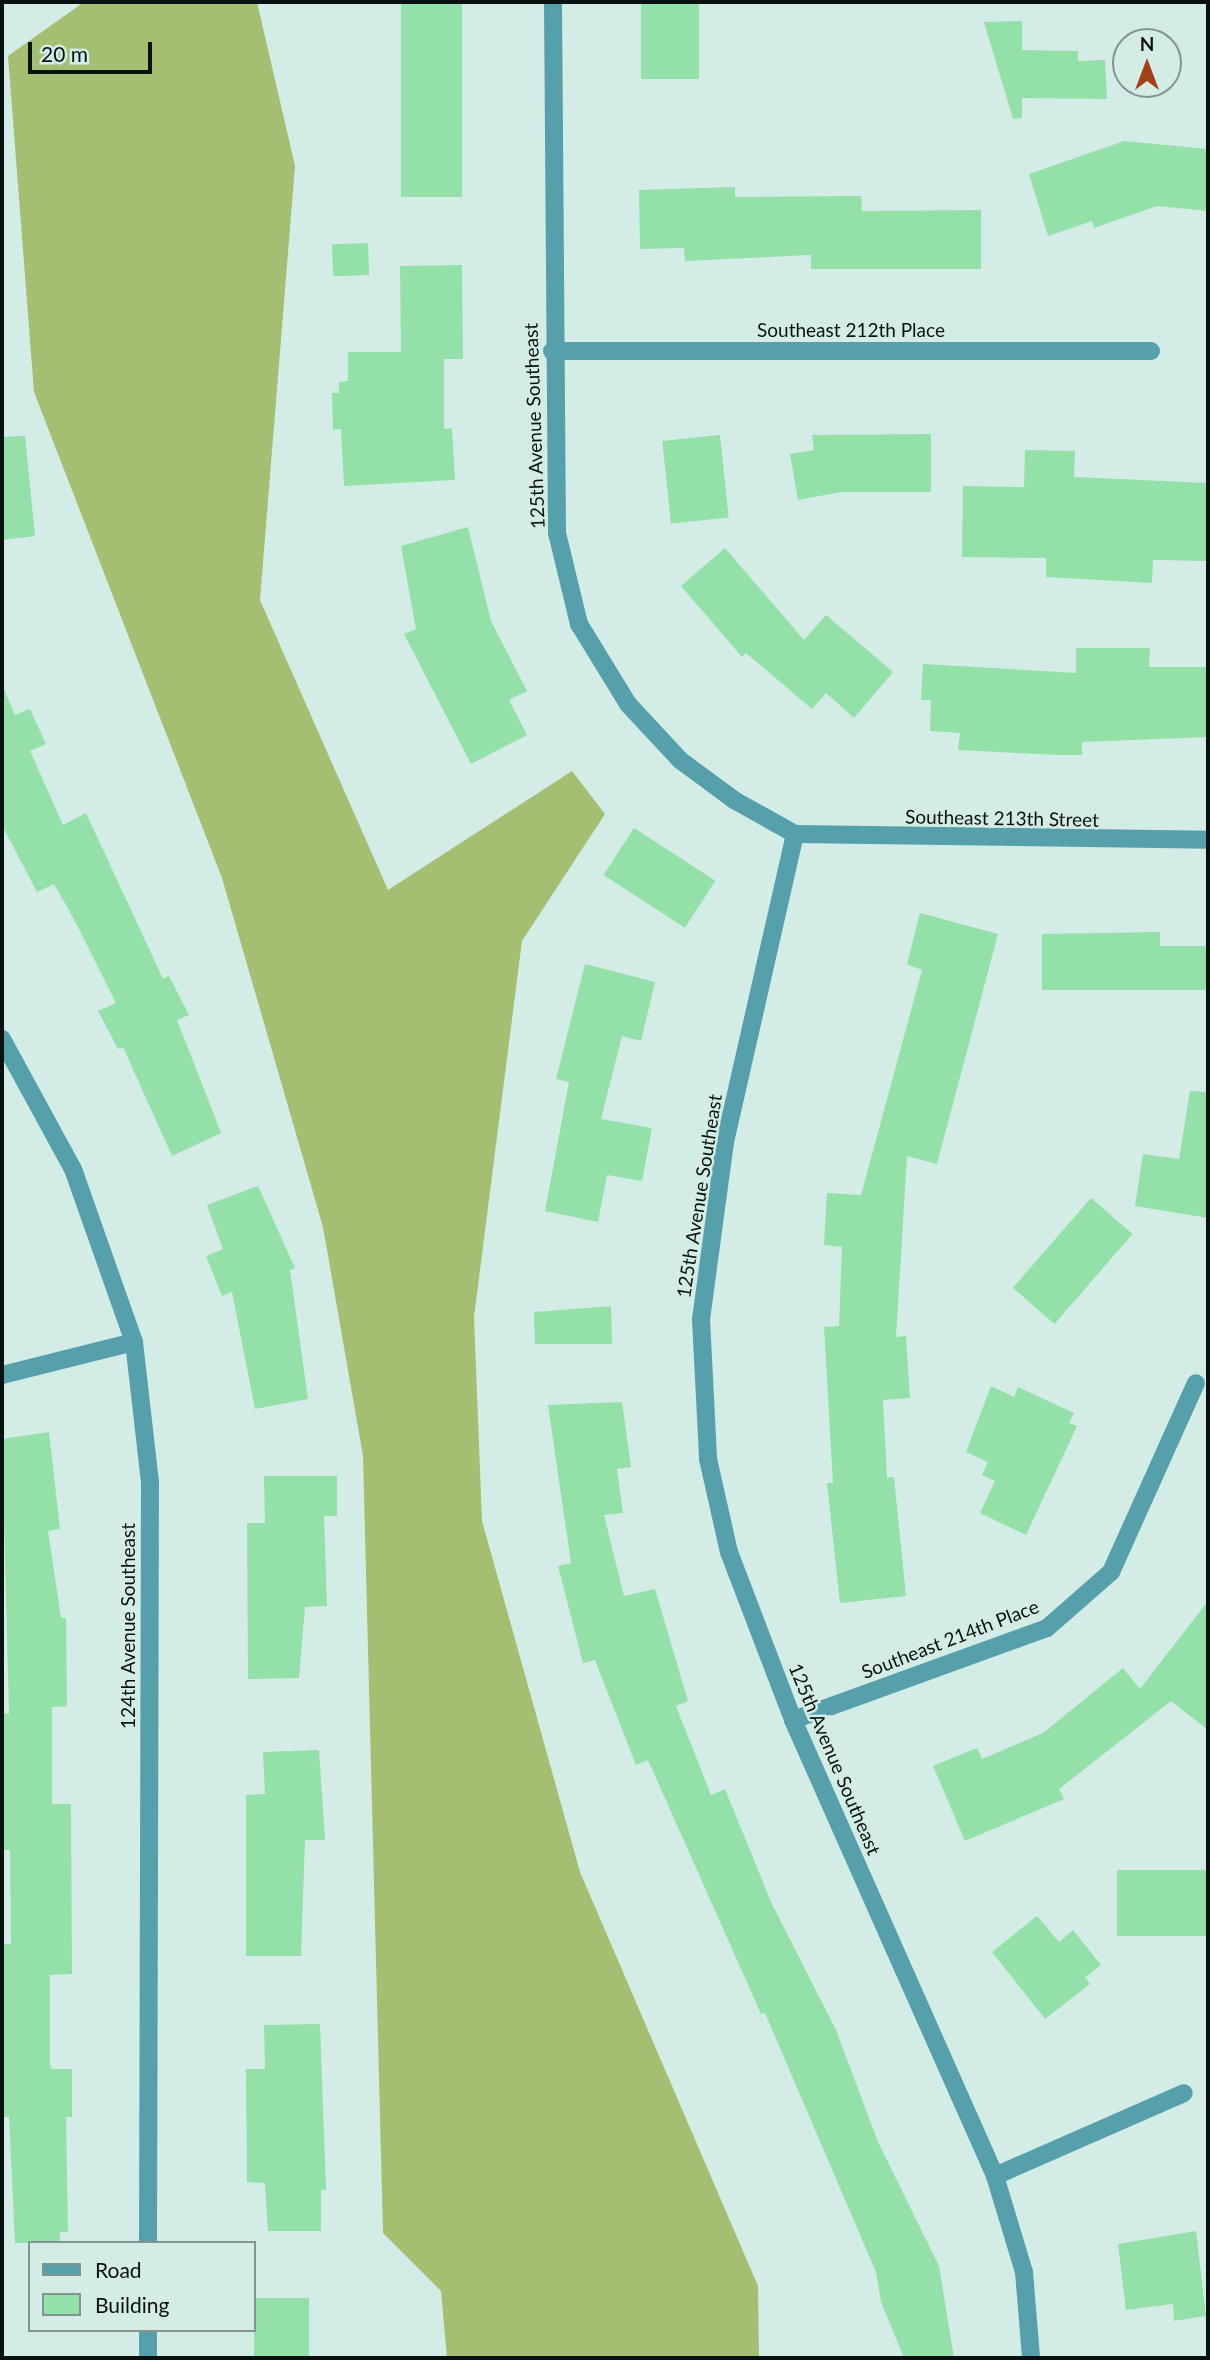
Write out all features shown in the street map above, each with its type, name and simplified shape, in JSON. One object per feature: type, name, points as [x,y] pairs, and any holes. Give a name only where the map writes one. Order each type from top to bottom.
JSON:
[{"type":"street","name":"125th Avenue Southeast","points":[[553,2],[551,351],[557,533],[579,624],[628,704],[681,760],[734,800],[795,834],[725,1142],[701,1319],[708,1459],[729,1552],[793,1720],[995,2176],[1024,2272],[1031,2358]]},
{"type":"street","name":"Southeast 212th Place","points":[[551,351],[1152,351]]},
{"type":"street","name":"Southeast 213th Street","points":[[795,834],[1208,840]]},
{"type":"street","name":"124th Avenue Southeast","points":[[2,1039],[73,1169],[134,1342],[149,1482],[148,2241]]},
{"type":"street","points":[[2,1375],[134,1342]]},
{"type":"street","name":"Southeast 214th Place","points":[[793,1720],[1047,1628],[1111,1572],[1196,1383]]},
{"type":"street","points":[[995,2176],[1184,2093]]},
{"type":"street","points":[[148,2332],[148,2358]]},
{"type":"green space","points":[[84,2],[257,2],[295,166],[260,600],[388,890],[572,771],[605,814],[522,941],[474,1317],[482,1521],[580,1872],[758,2286],[759,2358],[447,2358],[441,2291],[383,2233],[363,1456],[323,1227],[222,878],[34,392],[8,56]]},
{"type":"building","points":[[401,2],[462,2],[462,197],[401,197]]},
{"type":"building","points":[[641,2],[699,2],[699,79],[641,79]]},
{"type":"building","points":[[1022,21],[1022,50],[1078,51],[1078,61],[1105,60],[1107,99],[1022,98],[1022,118],[1013,119],[984,22]]},
{"type":"building","points":[[1124,141],[1208,149],[1208,211],[1157,206],[1094,228],[1092,221],[1048,236],[1029,174]]},
{"type":"building","points":[[735,187],[735,197],[861,196],[862,211],[981,210],[981,269],[811,269],[811,255],[685,261],[684,248],[640,249],[639,190]]},
{"type":"building","points":[[368,243],[369,275],[333,276],[332,244]]},
{"type":"building","points":[[462,265],[463,359],[444,359],[444,429],[452,428],[455,480],[344,486],[341,429],[333,430],[332,393],[339,393],[339,382],[348,381],[348,352],[401,352],[400,266]]},
{"type":"building","points":[[931,434],[931,492],[841,492],[798,500],[790,454],[814,450],[812,435]]},
{"type":"building","points":[[720,435],[729,518],[671,524],[662,441]]},
{"type":"building","points":[[25,436],[35,536],[2,540],[2,437]]},
{"type":"building","points":[[1025,450],[1075,451],[1074,477],[1208,483],[1208,561],[1153,560],[1152,583],[1046,577],[1046,558],[962,557],[963,486],[1024,487]]},
{"type":"building","points":[[468,527],[491,621],[527,691],[509,700],[527,735],[471,764],[404,634],[416,629],[401,546]]},
{"type":"building","points":[[725,548],[804,640],[826,615],[893,672],[854,718],[826,693],[812,709],[746,653],[742,657],[681,586]]},
{"type":"building","points":[[1076,648],[1150,648],[1149,667],[1208,667],[1208,737],[1082,742],[1082,755],[1058,755],[958,750],[960,733],[930,731],[931,700],[921,700],[923,664],[1076,673]]},
{"type":"building","points":[[2,685],[15,715],[30,709],[46,744],[30,751],[63,825],[86,813],[163,979],[169,976],[189,1015],[177,1020],[221,1133],[172,1156],[123,1047],[118,1049],[98,1011],[116,1003],[76,923],[54,884],[37,892],[2,825]]},
{"type":"building","points":[[634,828],[715,881],[685,928],[604,875]]},
{"type":"building","points":[[920,913],[998,934],[937,1164],[907,1156],[896,1337],[906,1336],[910,1398],[883,1400],[887,1478],[894,1477],[906,1596],[840,1603],[827,1483],[833,1483],[824,1327],[839,1326],[842,1247],[824,1245],[827,1193],[861,1195],[922,970],[907,964]]},
{"type":"building","points":[[1160,932],[1160,946],[1208,946],[1208,990],[1042,990],[1042,934]]},
{"type":"building","points":[[585,964],[655,982],[641,1041],[622,1036],[601,1119],[652,1128],[642,1181],[607,1175],[598,1222],[545,1211],[569,1082],[556,1079]]},
{"type":"building","points":[[1190,1091],[1208,1092],[1208,1218],[1135,1206],[1143,1154],[1179,1159]]},
{"type":"building","points":[[258,1186],[295,1268],[290,1270],[308,1399],[255,1409],[232,1292],[222,1296],[206,1256],[223,1249],[207,1205]]},
{"type":"building","points":[[1091,1198],[1133,1234],[1054,1324],[1013,1288]]},
{"type":"building","points":[[611,1306],[612,1344],[535,1344],[534,1312]]},
{"type":"building","points":[[991,1386],[1014,1397],[1018,1387],[1074,1413],[1069,1423],[1077,1426],[1026,1535],[980,1513],[995,1481],[982,1475],[988,1462],[966,1452]]},
{"type":"building","points":[[622,1402],[631,1467],[617,1469],[623,1513],[604,1515],[624,1596],[655,1589],[688,1701],[676,1706],[711,1795],[725,1789],[771,1902],[836,2030],[878,2142],[939,2266],[954,2358],[904,2358],[881,2302],[876,2272],[765,2013],[761,2014],[648,1760],[636,1765],[595,1660],[583,1663],[558,1566],[571,1563],[548,1405]]},
{"type":"building","points":[[49,1432],[60,1529],[48,1531],[61,1618],[66,1618],[67,1706],[52,1707],[52,1804],[71,1804],[72,1974],[50,1975],[50,2064],[52,2069],[72,2069],[72,2117],[66,2117],[68,2232],[60,2232],[60,2241],[28,2243],[15,2243],[9,2117],[2,2117],[2,1944],[11,1944],[10,1850],[2,1850],[2,1713],[9,1714],[2,1439]]},
{"type":"building","points":[[264,1476],[337,1476],[337,1516],[324,1516],[327,1606],[305,1607],[299,1678],[248,1679],[247,1523],[265,1523]]},
{"type":"building","points":[[1208,1601],[1208,1730],[1171,1701],[1059,1789],[1064,1799],[965,1841],[933,1766],[977,1748],[982,1759],[1043,1733],[1123,1668],[1140,1689]]},
{"type":"building","points":[[319,1750],[325,1840],[305,1840],[301,1956],[246,1956],[246,1795],[265,1794],[263,1752]]},
{"type":"building","points":[[1117,1870],[1208,1870],[1208,1936],[1117,1936]]},
{"type":"building","points":[[1037,1916],[1059,1942],[1073,1930],[1101,1965],[1085,1977],[1090,1984],[1045,2019],[992,1952]]},
{"type":"building","points":[[320,2024],[326,2190],[321,2190],[321,2231],[268,2231],[265,2183],[247,2182],[246,2069],[265,2069],[264,2025]]},
{"type":"building","points":[[1196,2231],[1206,2316],[1174,2321],[1173,2304],[1126,2310],[1118,2244]]},
{"type":"building","points":[[256,2298],[309,2298],[309,2358],[254,2358]]}]
